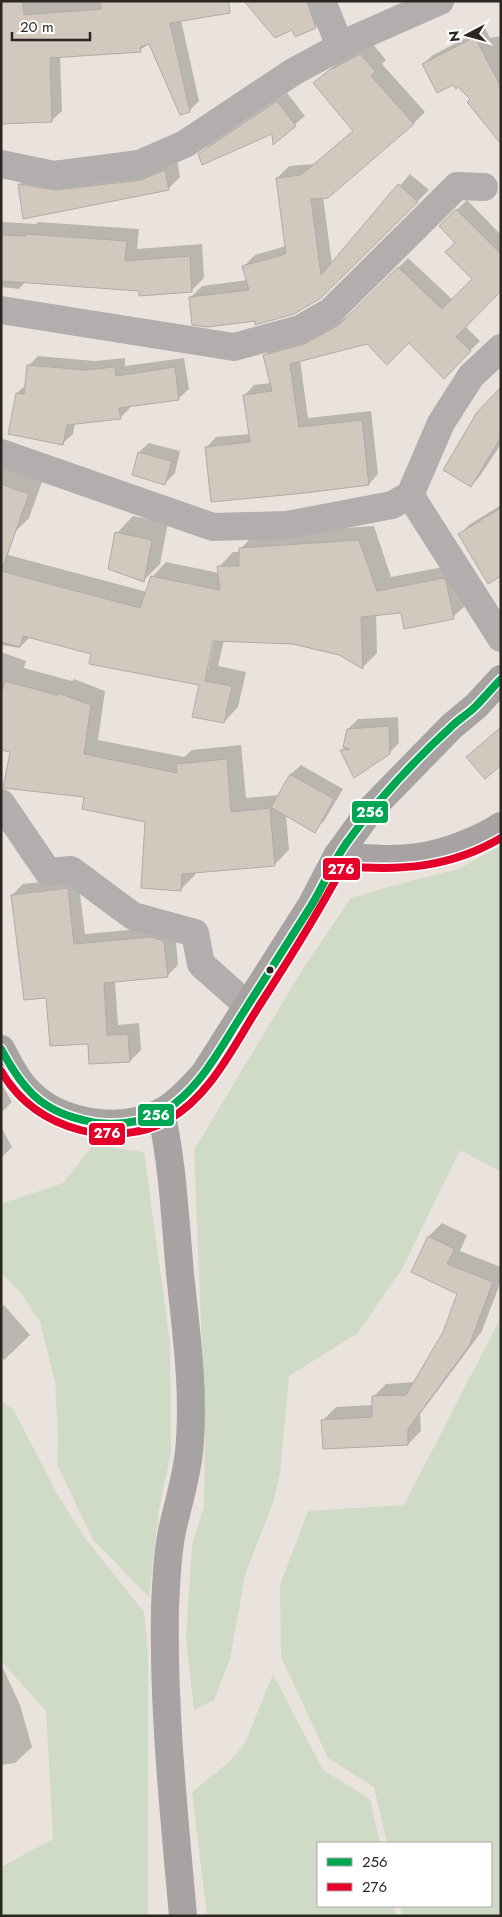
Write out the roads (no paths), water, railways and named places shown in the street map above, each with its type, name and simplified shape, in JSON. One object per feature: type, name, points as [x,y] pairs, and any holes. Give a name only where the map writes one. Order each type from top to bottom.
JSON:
[{"type":"street","points":[[322,1],[340,46]]},
{"type":"street","points":[[1,164],[54,175],[139,164],[185,144],[293,72],[340,46],[440,1]]},
{"type":"street","points":[[1,310],[234,347],[300,328],[331,311],[457,186],[484,186]]},
{"type":"street","points":[[1,453],[213,528],[287,524],[392,505],[410,494],[441,423],[471,376],[501,348]]},
{"type":"street","points":[[410,494],[501,638]]},
{"type":"street","points":[[1,1049],[25,1088],[40,1102],[58,1112],[87,1121],[124,1124],[145,1119],[161,1112],[182,1097],[204,1074],[312,904],[337,856],[371,809],[501,679]]},
{"type":"street","points":[[1,803],[48,872],[72,870],[133,916],[196,933],[201,964],[247,1006]]},
{"type":"street","points":[[337,856],[380,859],[419,857],[454,848],[492,832],[501,826]]},
{"type":"street","points":[[161,1112],[170,1160],[190,1404],[189,1450],[184,1482],[172,1533],[166,1608],[166,1691],[183,1916]]}]
